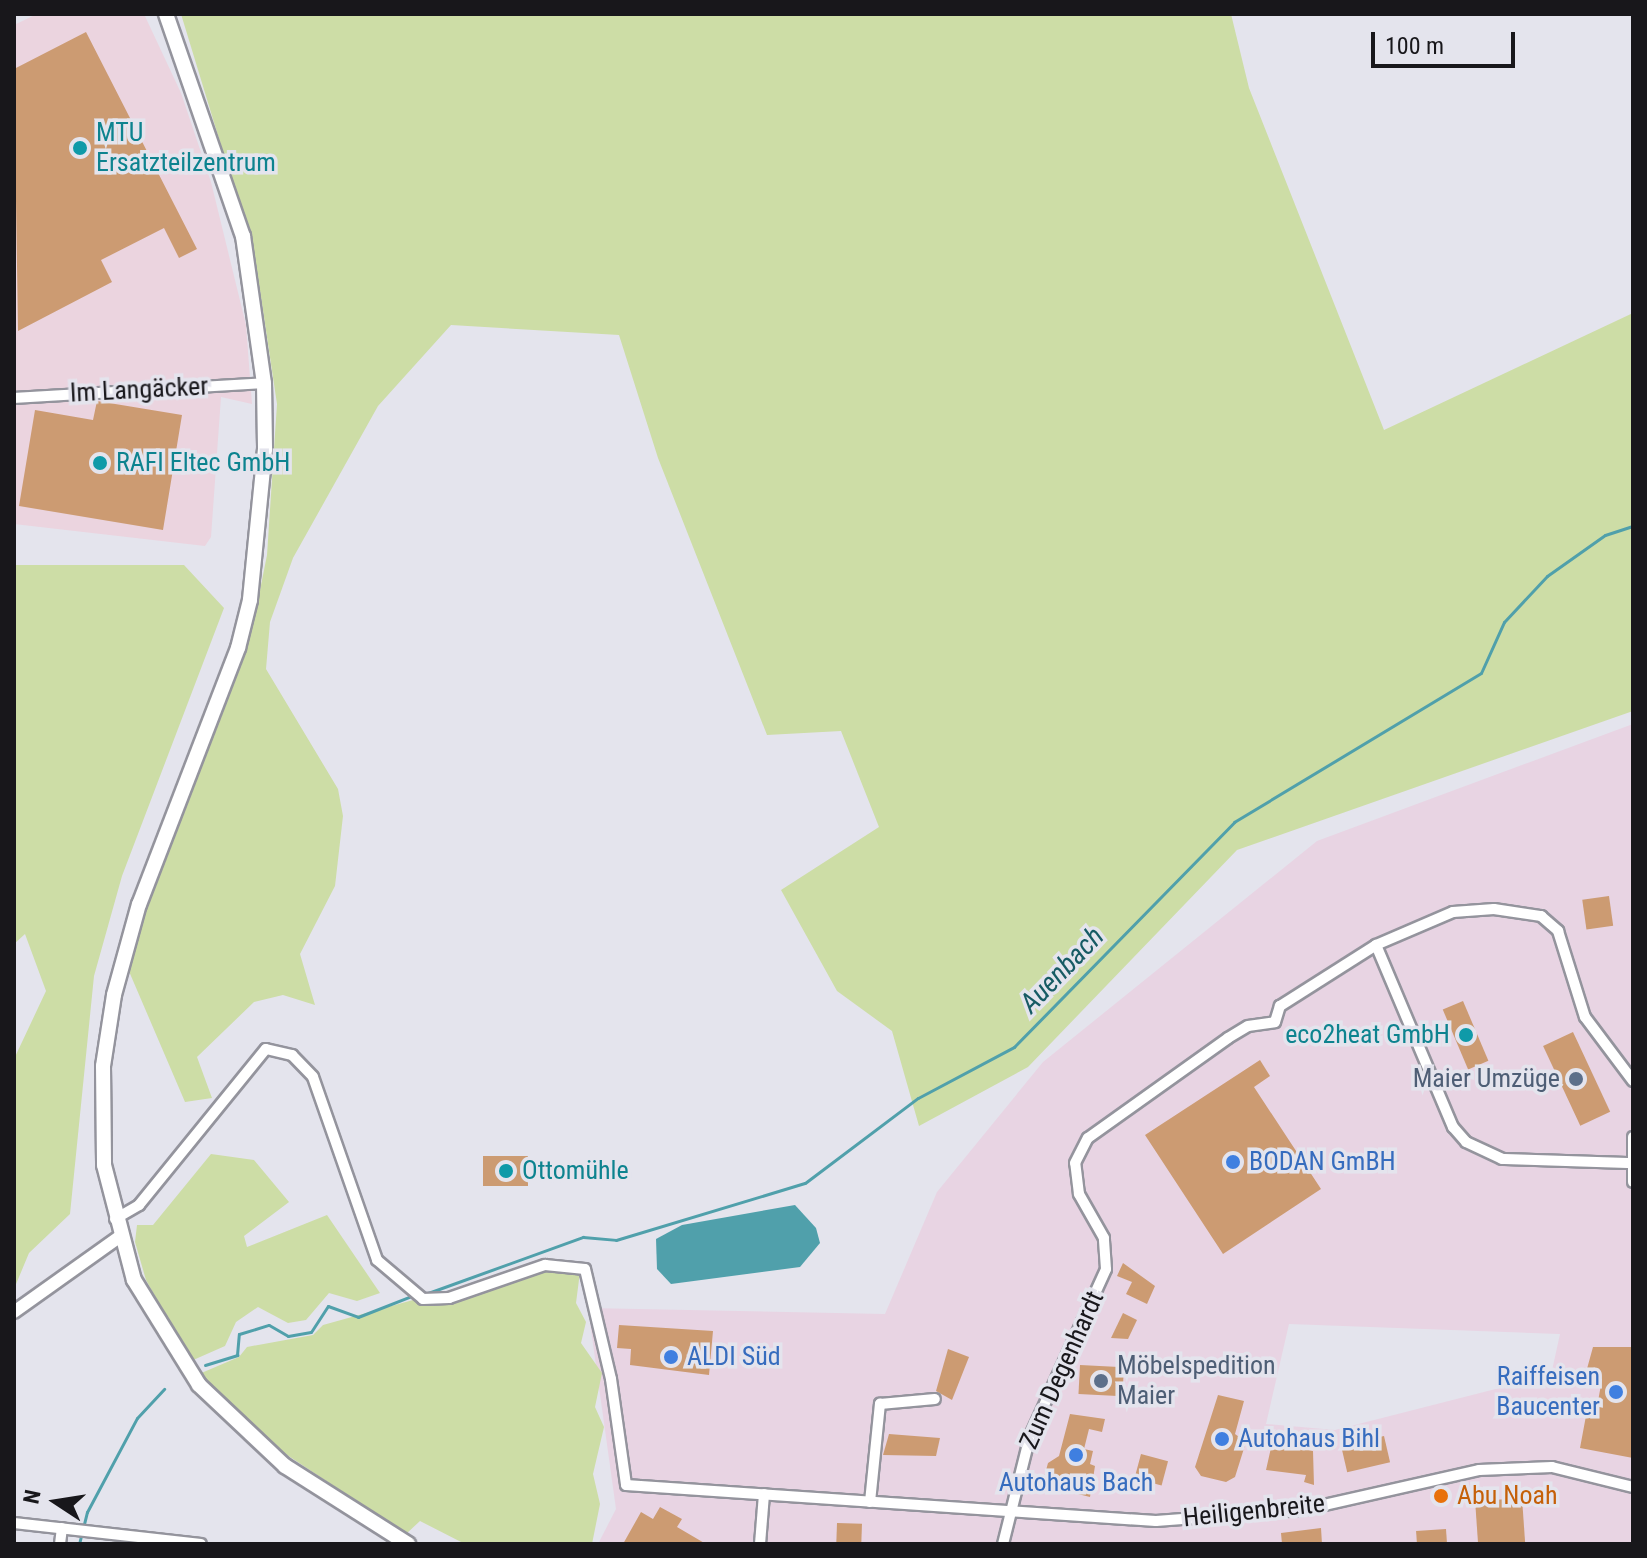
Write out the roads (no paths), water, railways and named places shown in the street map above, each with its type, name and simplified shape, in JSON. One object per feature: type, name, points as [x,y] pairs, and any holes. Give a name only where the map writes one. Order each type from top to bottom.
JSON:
[{"type":"main road","points":[[166,14],[243,236],[264,383],[262,494],[250,600],[216,709],[139,904],[111,1008],[101,1110],[115,1219],[119,1237],[167,1341],[221,1412],[315,1488],[408,1544]]},
{"type":"street","name":"Im Langäcker","points":[[14,398],[264,383]]},
{"type":"street","points":[[1630,1163],[1502,1159],[1466,1142],[1453,1127],[1376,945],[1453,912],[1494,909],[1541,916],[1558,931],[1585,1017],[1633,1081]]},
{"type":"street","name":"Zum Degenhardt","points":[[1003,1544],[1007,1511],[1030,1436],[1106,1269],[1104,1238],[1079,1194],[1075,1163],[1088,1138],[1185,1067],[1248,1026],[1275,1022],[1280,1006],[1376,945]]},
{"type":"street","name":"Heiligenbreite","points":[[115,1219],[139,1205],[266,1049],[292,1055],[313,1077],[377,1260],[423,1299],[449,1298],[545,1265],[585,1269],[611,1379],[626,1485],[1156,1521],[1258,1516],[1516,1467],[1589,1472],[1633,1487]]},
{"type":"street","points":[[1633,1137],[1630,1163],[1633,1182]]},
{"type":"street","points":[[14,1312],[119,1237]]},
{"type":"street","points":[[870,1502],[880,1404],[935,1399]]},
{"type":"street","points":[[760,1544],[764,1494]]},
{"type":"street","points":[[14,1523],[201,1544]]},
{"type":"street","points":[[60,1544],[67,1529]]},
{"type":"water","points":[[795,1205],[816,1228],[820,1243],[800,1267],[671,1284],[657,1269],[656,1239],[682,1225]]},
{"type":"waterway","name":"Auenbach","points":[[428,1293],[583,1237],[616,1240],[805,1183],[918,1098],[1014,1047],[1234,822],[1481,673],[1504,622],[1547,576],[1605,535],[1633,526]]},
{"type":"waterway","name":"Auenbach","points":[[205,1365],[237,1355],[239,1334],[269,1325],[288,1336],[311,1332],[328,1306],[358,1317],[409,1297]]},
{"type":"waterway","name":"Auenbach","points":[[79,1544],[87,1512],[137,1418],[164,1389]]},
{"type":"place","name":"MTU Ersatzteilzentrum","points":[[80,148]]},
{"type":"place","name":"RAFI Eltec GmbH","points":[[100,463]]},
{"type":"place","name":"eco2heat GmbH","points":[[1466,1035]]},
{"type":"place","name":"Maier Umzüge","points":[[1576,1079]]},
{"type":"place","name":"BODAN GmBH","points":[[1233,1162]]},
{"type":"place","name":"Ottomühle","points":[[506,1171]]},
{"type":"place","name":"ALDI Süd","points":[[671,1357]]},
{"type":"place","name":"Möbelspedition Maier","points":[[1101,1381]]},
{"type":"place","name":"Raiffeisen Baucenter","points":[[1616,1392]]},
{"type":"place","name":"Autohaus Bihl","points":[[1222,1439]]},
{"type":"place","name":"Autohaus Bach","points":[[1076,1455]]},
{"type":"place","name":"Abu Noah","points":[[1441,1496]]}]
